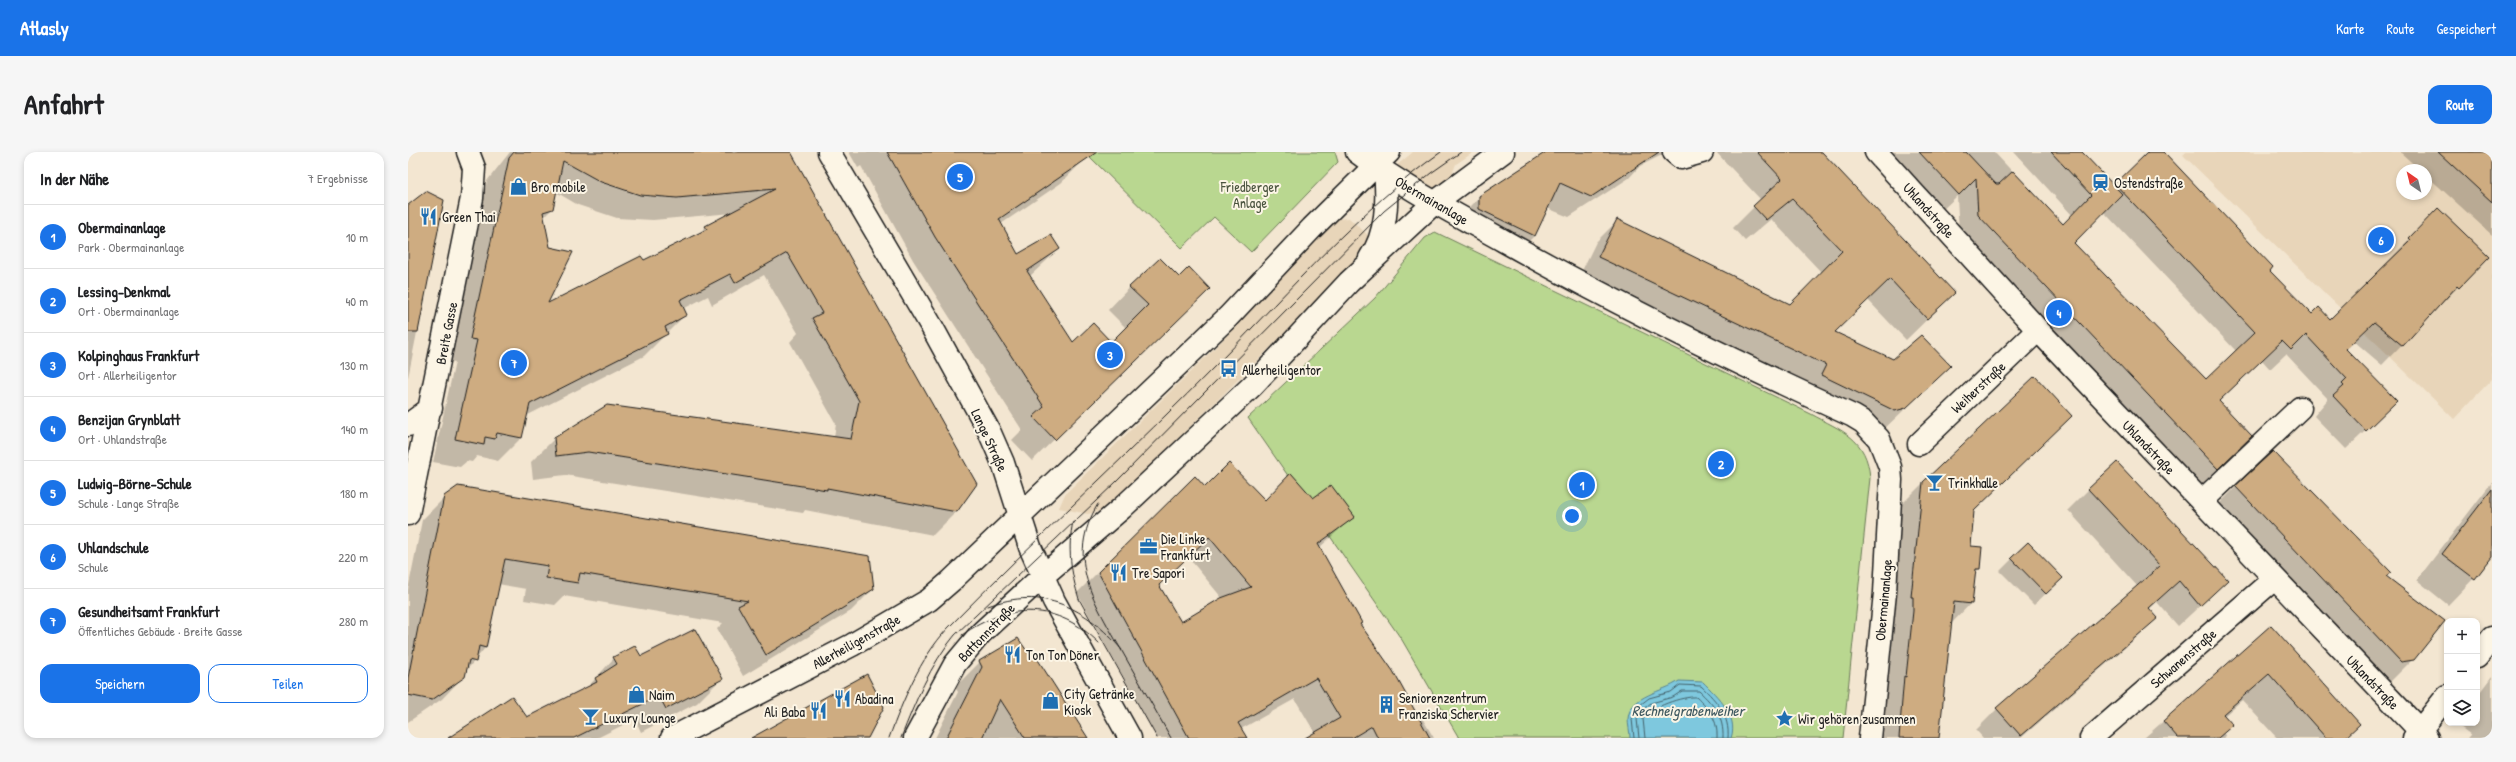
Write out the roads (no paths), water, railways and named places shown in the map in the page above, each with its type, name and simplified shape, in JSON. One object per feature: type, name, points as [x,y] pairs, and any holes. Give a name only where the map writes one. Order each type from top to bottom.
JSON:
[{"type":"main road","name":"Breite Gasse","points":[[408,514],[431,408],[472,198],[474,168],[468,152]]},
{"type":"main road","name":"Lange Straße","points":[[829,152],[932,327],[989,431],[1003,463],[1030,547],[1044,575],[1060,614],[1130,738]]},
{"type":"main road","points":[[1357,152],[1383,163]]},
{"type":"main road","points":[[1044,575],[1122,508],[1252,386],[1358,274],[1434,203],[1503,152]]},
{"type":"main road","points":[[1674,152],[1680,158],[1702,152]]},
{"type":"main road","name":"Uhlandstraße","points":[[1876,152],[2038,330],[2202,501],[2420,736]]},
{"type":"main road","points":[[1021,516],[1068,468],[1228,317],[1312,228],[1383,163]]},
{"type":"main road","points":[[1358,274],[1372,255],[1380,238],[1387,191],[1383,163]]},
{"type":"main road","name":"Obermainanlage","points":[[1383,163],[1434,203],[1594,292],[1853,416],[1872,430],[1884,451],[1891,480],[1885,593],[1870,738]]},
{"type":"main road","name":"Weiherstraße","points":[[1918,444],[2038,330]]},
{"type":"main road","points":[[408,425],[431,408]]},
{"type":"main road","points":[[2202,501],[2300,408]]},
{"type":"main road","name":"Allerheiligenstraße","points":[[672,738],[852,645],[929,600],[1021,516]]},
{"type":"main road","name":"Battonnstraße","points":[[915,738],[941,687],[967,648],[1044,575]]},
{"type":"main road","name":"Schwanenstraße","points":[[2091,738],[2274,579]]},
{"type":"main road","points":[[2479,654],[2492,638]]},
{"type":"main road","points":[[2420,736],[2444,700]]},
{"type":"water","name":"Rechneigrabenweiher","points":[[1679,681],[1703,682],[1720,700],[1732,722],[1733,730],[1731,738],[1630,738],[1628,719],[1634,704],[1648,695]]},
{"type":"tram line","points":[[889,738],[900,708],[913,680],[929,653],[948,628],[1187,394],[1326,251],[1382,199],[1441,152]]},
{"type":"tram line","points":[[901,738],[931,671],[955,635],[1116,482],[1384,211],[1431,173],[1461,152]]},
{"type":"tram line","points":[[1098,504],[1088,524],[1084,544],[1084,563],[1087,581],[1102,616],[1171,738]]},
{"type":"tram line","points":[[1073,522],[1070,551],[1074,580],[1079,599],[1157,738]]},
{"type":"tram line","points":[[988,606],[1008,600],[1027,598],[1062,604],[1094,622],[1122,650]]},
{"type":"tram line","points":[[962,635],[979,624],[997,617],[1015,612],[1032,611],[1050,614],[1067,620],[1083,630],[1099,643]]},
{"type":"place","name":"Ludwig-Börne-Schule","points":[[960,177]]},
{"type":"place","name":"Ostendstraße","points":[[2101,182]]},
{"type":"place","name":"Bro mobile","points":[[518,186]]},
{"type":"place","name":"Green Thai","points":[[429,216]]},
{"type":"place","name":"Uhlandschule","points":[[2381,240]]},
{"type":"place","name":"Benzijan Grynblatt","points":[[2059,313]]},
{"type":"place","name":"Kolpinghaus Frankfurt","points":[[1110,355]]},
{"type":"place","name":"Gesundheitsamt Frankfurt","points":[[514,363]]},
{"type":"place","name":"Allerheiligentor","points":[[1229,369]]},
{"type":"place","name":"Lessing-Denkmal","points":[[1721,464]]},
{"type":"place","name":"Trinkhalle","points":[[1935,482]]},
{"type":"place","name":"Obermainanlage","points":[[1582,485]]},
{"type":"place","name":"Die Linke Frankfurt","points":[[1148,546]]},
{"type":"place","name":"Tre Sapori","points":[[1119,572]]},
{"type":"place","name":"Ton Ton Döner","points":[[1013,654]]},
{"type":"place","name":"Naim","points":[[636,694]]},
{"type":"place","name":"Abadina","points":[[842,698]]},
{"type":"place","name":"City Getränke Kiosk","points":[[1051,701]]},
{"type":"place","name":"Seniorenzentrum Franziska Schervier","points":[[1386,705]]},
{"type":"place","name":"Ali Baba","points":[[818,711]]},
{"type":"place","name":"Luxury Lounge","points":[[591,717]]},
{"type":"place","name":"Wir gehören zusammen","points":[[1785,718]]},
{"type":"park label","name":"Friedberger Anlage","points":[[1250,194]]}]
